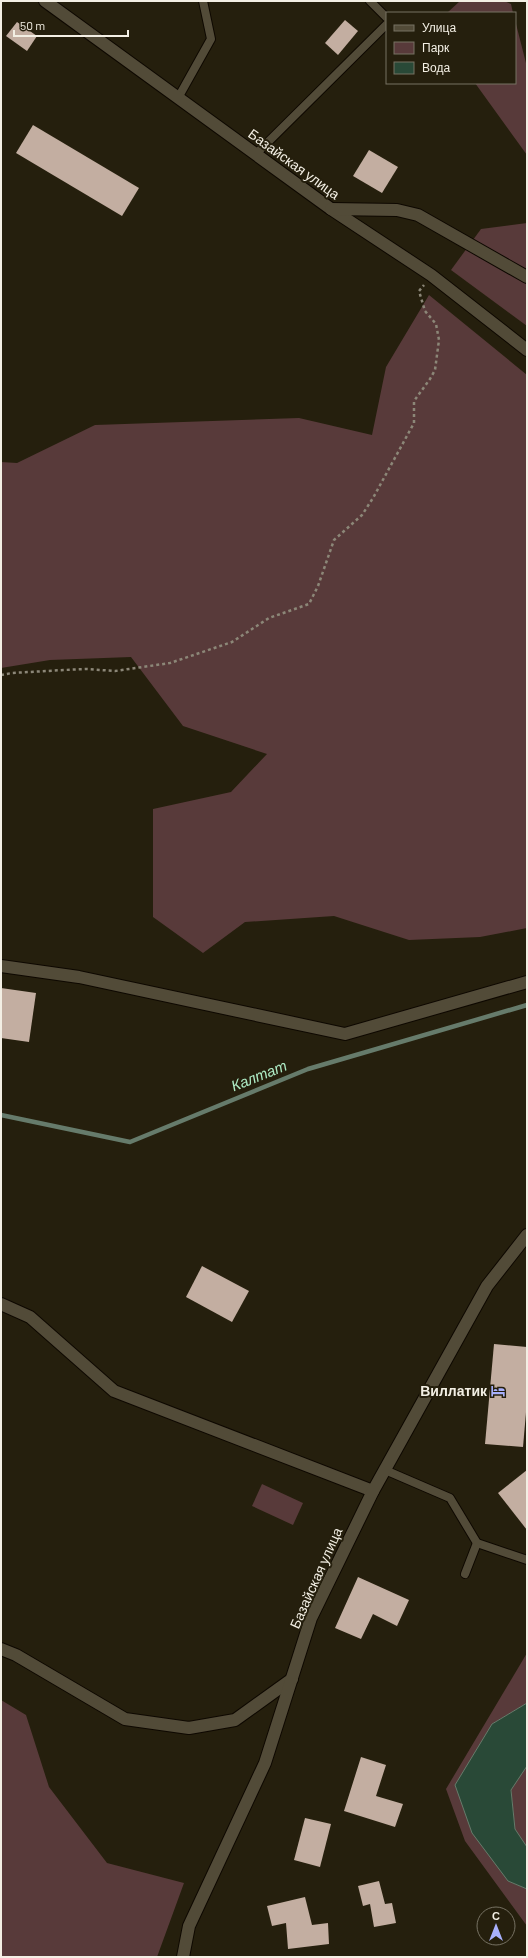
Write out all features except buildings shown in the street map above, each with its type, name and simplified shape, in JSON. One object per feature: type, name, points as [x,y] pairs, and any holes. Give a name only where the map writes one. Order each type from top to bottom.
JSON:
[{"type":"street","name":"Базайская улица","points":[[45,1],[331,209],[431,275],[527,350]]},
{"type":"street","points":[[331,209],[397,210],[418,215],[527,277]]},
{"type":"street","points":[[1,966],[79,977],[345,1034],[527,982]]},
{"type":"street","name":"Базайская улица","points":[[183,1957],[189,1926],[265,1763],[311,1618],[373,1490],[487,1286],[527,1235]]},
{"type":"street","points":[[1,1304],[30,1317],[114,1391],[373,1490]]},
{"type":"street","points":[[1,1649],[16,1655],[125,1718],[189,1728],[235,1720],[292,1679]]},
{"type":"lane","points":[[178,98],[211,39],[203,1]]},
{"type":"lane","points":[[370,1],[386,17]]},
{"type":"lane","points":[[255,155],[386,25]]},
{"type":"lane","points":[[385,1470],[450,1498],[477,1544],[527,1560]]},
{"type":"lane","points":[[465,1574],[477,1544]]},
{"type":"path","points":[[1,675],[12,673],[86,669],[116,671],[170,663],[232,642],[269,618],[309,604],[318,586],[334,540],[362,515],[373,498],[414,423],[414,401],[435,370],[439,340],[436,324],[425,311],[421,302],[419,291],[431,275]]},
{"type":"green space","points":[[460,1],[504,1],[511,4],[513,12],[448,12]]},
{"type":"green space","points":[[516,24],[527,67],[527,155],[476,84],[516,84]]},
{"type":"green space","points":[[527,223],[527,326],[451,270],[481,229]]},
{"type":"green space","points":[[429,295],[527,375],[527,928],[480,937],[409,940],[334,916],[245,922],[203,953],[153,917],[153,809],[231,792],[267,754],[183,726],[131,657],[50,660],[1,668],[1,462],[17,463],[95,425],[299,418],[372,435],[386,367]]},
{"type":"green space","points":[[262,1484],[303,1503],[293,1525],[252,1506]]},
{"type":"green space","points":[[527,1653],[527,1703],[492,1724],[508,1881],[527,1889],[527,1926],[516,1911],[516,1906],[512,1906],[465,1841],[446,1789]]},
{"type":"green space","points":[[1,1700],[26,1715],[49,1787],[107,1863],[184,1883],[157,1957],[1,1957]]},
{"type":"green space","points":[[527,1766],[527,1847],[515,1829],[511,1789]]},
{"type":"water","points":[[527,1703],[527,1766],[511,1790],[515,1829],[527,1847],[527,1889],[508,1881],[472,1833],[455,1785],[492,1724]]},
{"type":"waterway","name":"Калтат","points":[[1,1115],[130,1142],[308,1069],[527,1005]]},
{"type":"place","name":"Виллатик","points":[[498,1391]]}]
